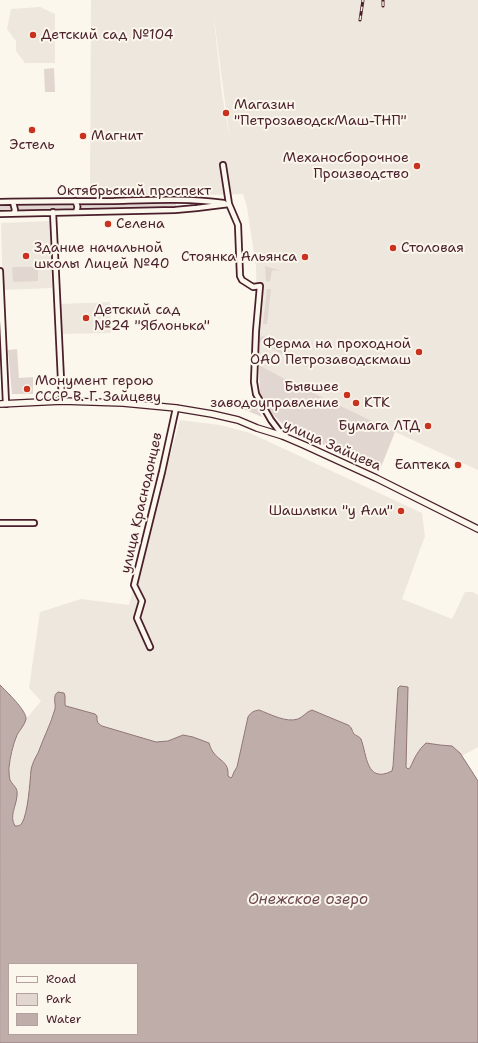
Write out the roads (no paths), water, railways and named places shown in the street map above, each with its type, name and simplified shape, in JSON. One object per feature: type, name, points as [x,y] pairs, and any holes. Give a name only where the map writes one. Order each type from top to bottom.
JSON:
[{"type":"main road","name":"улица Зайцева","points":[[3,404],[62,401],[123,403],[176,408],[238,420],[283,436],[376,478],[478,529]]},
{"type":"street","points":[[223,165],[229,204],[238,225],[240,276],[242,280],[253,288],[260,286],[254,376],[256,394],[271,420],[283,436]]},
{"type":"street","points":[[175,210],[179,206],[177,199]]},
{"type":"street","name":"Октябрьский проспект","points":[[0,202],[177,199],[229,204]]},
{"type":"street","points":[[75,201],[78,208],[76,212]]},
{"type":"street","points":[[13,202],[15,210],[14,213]]},
{"type":"street","name":"Октябрьский проспект","points":[[0,214],[175,210],[229,204]]},
{"type":"street","points":[[53,212],[62,401]]},
{"type":"street","points":[[0,270],[3,404]]},
{"type":"street","name":"улица Краснодонцев","points":[[150,647],[137,618],[142,601],[134,585],[176,408]]},
{"type":"street","points":[[0,523],[34,523]]},
{"type":"water","name":"Онежское озеро","points":[[0,685],[20,706],[26,719],[17,735],[9,768],[10,780],[17,793],[13,815],[13,822],[15,826],[22,823],[26,812],[31,768],[55,709],[55,696],[58,692],[64,693],[66,706],[95,714],[99,724],[102,726],[156,742],[168,741],[183,735],[209,743],[213,752],[226,764],[228,776],[231,778],[237,767],[248,717],[253,712],[259,710],[278,718],[293,720],[300,718],[312,710],[348,725],[354,734],[361,739],[369,766],[372,771],[377,774],[383,774],[392,771],[398,688],[400,686],[408,687],[406,767],[408,769],[410,768],[418,752],[426,743],[452,746],[460,753],[478,781],[478,1043],[0,1043]]},
{"type":"railway","points":[[360,20],[363,0]]},
{"type":"railway","points":[[383,0],[383,6]]},
{"type":"place","name":"Детский сад №104","points":[[33,35]]},
{"type":"place","name":"Магазин \"ПетрозаводскМаш-ТНП\"","points":[[226,113]]},
{"type":"place","name":"Эстель","points":[[32,130]]},
{"type":"place","name":"Магнит","points":[[83,136]]},
{"type":"place","name":"Механосборочное Производство","points":[[417,166]]},
{"type":"place","name":"Селена","points":[[108,224]]},
{"type":"place","name":"Столовая","points":[[393,248]]},
{"type":"place","name":"Здание начальной школы Лицей №40","points":[[26,256]]},
{"type":"place","name":"Стоянка Альянса","points":[[305,257]]},
{"type":"place","name":"Детский сад №24 \"Яблонька\"","points":[[86,318]]},
{"type":"place","name":"Ферма на проходной ОАО Петрозаводскмаш","points":[[419,352]]},
{"type":"place","name":"Монумент герою СССР В. Г. Зайцеву","points":[[27,389]]},
{"type":"place","name":"Бывшее заводоуправление","points":[[347,395]]},
{"type":"place","name":"КТК","points":[[356,403]]},
{"type":"place","name":"Бумага ЛТД","points":[[428,426]]},
{"type":"place","name":"Еаптека","points":[[458,465]]},
{"type":"place","name":"Шашлыки \"у Али\"","points":[[401,511]]}]
